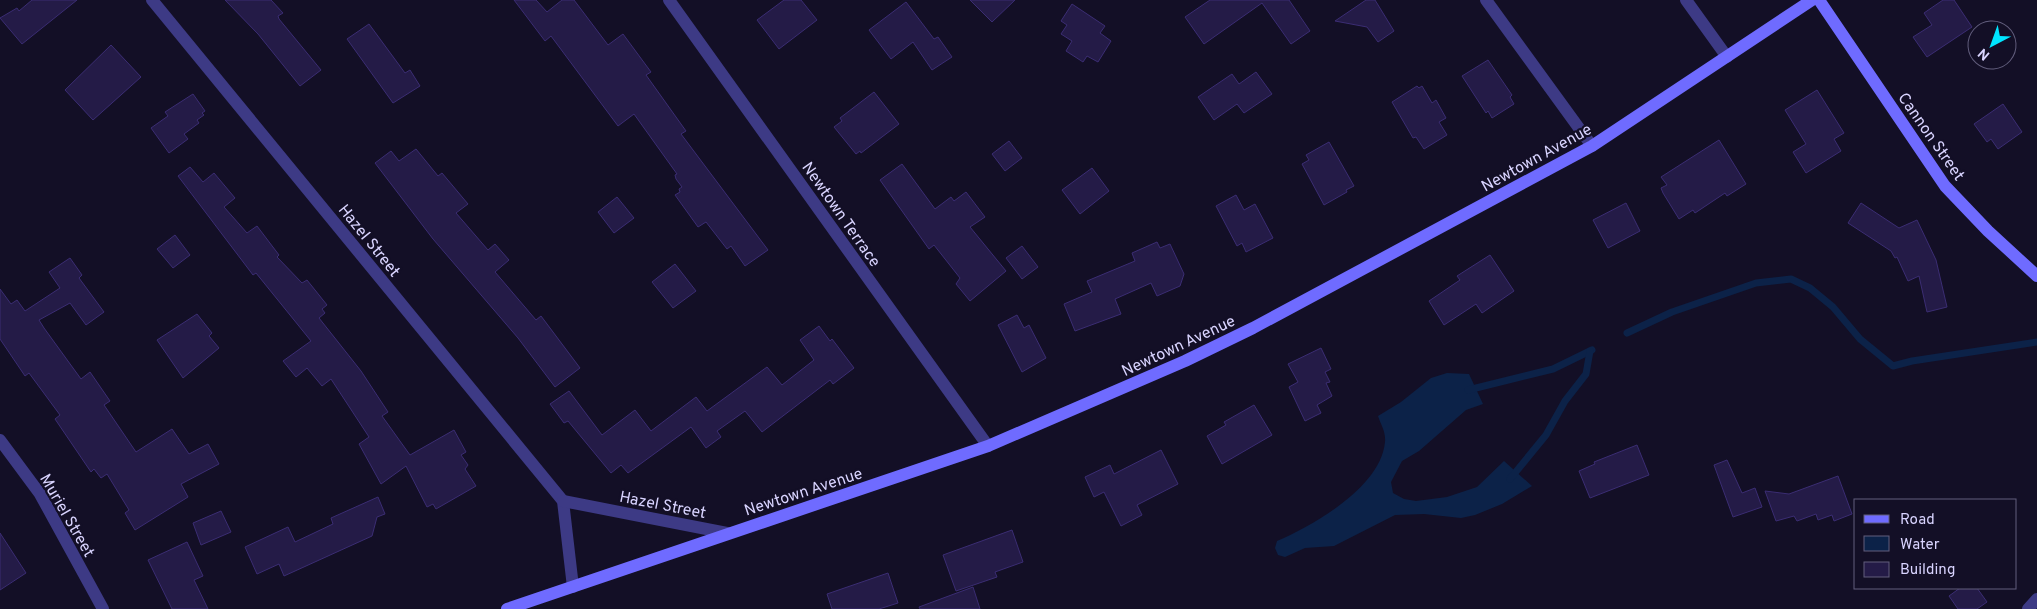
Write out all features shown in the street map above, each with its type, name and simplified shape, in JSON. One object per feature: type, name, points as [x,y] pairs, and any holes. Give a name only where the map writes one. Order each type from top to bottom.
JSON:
[{"type":"main road","name":"Newtown Avenue","points":[[506,609],[988,446],[1185,361],[1254,328],[1592,146],[1812,0]]},
{"type":"main road","name":"Cannon Street","points":[[1819,0],[1945,186],[1988,231],[2037,276]]},
{"type":"street","name":"Hazel Street","points":[[152,0],[563,501],[727,533]]},
{"type":"street","name":"Newtown Terrace","points":[[669,0],[988,446]]},
{"type":"street","points":[[1486,0],[1592,146]]},
{"type":"street","points":[[1686,0],[1727,57]]},
{"type":"street","name":"Muriel Street","points":[[0,440],[40,494],[103,609]]},
{"type":"street","points":[[563,501],[573,587]]},
{"type":"street","points":[[2028,609],[2037,599]]},
{"type":"water","points":[[1447,373],[1469,374],[1483,404],[1466,410],[1419,451],[1402,461],[1391,482],[1393,493],[1404,499],[1416,501],[1447,497],[1477,487],[1504,461],[1532,486],[1502,504],[1475,515],[1461,518],[1424,514],[1395,515],[1334,546],[1305,548],[1285,557],[1278,555],[1275,548],[1277,541],[1326,515],[1359,489],[1372,474],[1381,459],[1385,442],[1384,432],[1378,416],[1401,402],[1431,378]]},
{"type":"building","points":[[32,0],[77,0],[22,44],[0,18],[17,8],[19,11]]},
{"type":"building","points":[[225,0],[271,0],[283,13],[278,16],[279,19],[321,70],[300,86],[258,34]]},
{"type":"building","points":[[514,0],[536,0],[547,12],[562,0],[574,0],[608,45],[623,34],[651,72],[646,75],[686,131],[681,134],[768,250],[745,266],[731,246],[727,249],[706,222],[698,227],[675,195],[680,192],[679,189],[682,187],[676,179],[675,175],[677,174],[634,114],[618,126],[551,36],[545,41]]},
{"type":"building","points":[[784,0],[801,0],[817,20],[779,49],[757,20]]},
{"type":"building","points":[[970,0],[1015,0],[992,22]]},
{"type":"building","points":[[1210,0],[1289,0],[1310,31],[1291,44],[1262,3],[1204,44],[1185,17]]},
{"type":"building","points":[[1366,0],[1375,0],[1394,31],[1378,42],[1367,27],[1335,21]]},
{"type":"building","points":[[1943,0],[1954,0],[1967,20],[1967,30],[1927,57],[1913,37],[1932,25],[1924,13]]},
{"type":"building","points":[[906,2],[934,39],[938,37],[952,57],[932,70],[913,42],[891,59],[869,30]]},
{"type":"building","points":[[1072,4],[1105,26],[1100,33],[1111,41],[1098,62],[1087,56],[1083,62],[1066,51],[1072,41],[1061,34],[1067,25],[1061,21]]},
{"type":"building","points":[[369,24],[405,73],[410,70],[420,86],[393,103],[347,39]]},
{"type":"building","points":[[111,45],[141,77],[93,120],[65,90]]},
{"type":"building","points":[[1488,60],[1512,95],[1510,97],[1514,104],[1492,118],[1488,111],[1486,113],[1462,76]]},
{"type":"building","points":[[1256,72],[1272,94],[1244,113],[1237,104],[1214,120],[1198,97],[1232,74],[1239,84]]},
{"type":"building","points":[[1417,86],[1419,88],[1422,86],[1432,103],[1436,100],[1446,118],[1439,122],[1447,135],[1424,149],[1416,137],[1413,138],[1392,102]]},
{"type":"building","points":[[1817,90],[1844,133],[1834,139],[1841,151],[1806,173],[1793,152],[1806,144],[1785,110]]},
{"type":"building","points":[[874,92],[899,124],[861,153],[860,151],[856,154],[834,127],[842,121],[840,118]]},
{"type":"building","points":[[193,94],[205,111],[202,113],[204,115],[197,120],[199,123],[184,134],[188,139],[169,153],[151,128],[168,116],[165,112]]},
{"type":"building","points":[[2003,104],[2022,132],[1998,149],[1991,139],[1987,142],[1974,124]]},
{"type":"building","points":[[1719,140],[1746,184],[1727,196],[1725,193],[1695,213],[1693,210],[1679,219],[1663,193],[1661,188],[1667,185],[1661,177]]},
{"type":"building","points":[[1009,141],[1022,158],[1005,171],[992,154]]},
{"type":"building","points":[[1329,142],[1354,186],[1324,205],[1302,164],[1309,160],[1306,155]]},
{"type":"building","points":[[416,149],[438,176],[442,173],[468,204],[456,213],[488,250],[495,244],[509,260],[495,272],[536,320],[541,316],[580,368],[555,387],[518,338],[433,239],[375,163],[391,151],[399,161]]},
{"type":"building","points":[[902,164],[935,209],[951,197],[954,201],[966,192],[985,217],[970,227],[1006,271],[970,301],[956,284],[960,278],[934,245],[929,249],[880,180]]},
{"type":"building","points":[[190,167],[203,182],[214,173],[235,198],[224,207],[247,233],[257,226],[279,255],[277,257],[302,283],[307,280],[327,305],[322,309],[325,313],[319,318],[361,371],[388,412],[382,416],[410,455],[454,430],[466,452],[461,455],[468,465],[465,469],[476,486],[436,509],[433,504],[427,507],[406,466],[381,484],[359,444],[369,437],[331,379],[322,386],[307,368],[296,377],[283,361],[311,341],[256,273],[253,275],[178,176]]},
{"type":"building","points":[[1092,168],[1109,191],[1080,214],[1062,190]]},
{"type":"building","points":[[1236,195],[1244,210],[1255,204],[1273,238],[1246,252],[1242,243],[1237,246],[1216,206]]},
{"type":"building","points":[[617,197],[634,218],[614,233],[598,212]]},
{"type":"building","points":[[1626,203],[1640,231],[1608,248],[1593,220]]},
{"type":"building","points":[[1861,203],[1899,228],[1917,220],[1936,260],[1947,307],[1927,312],[1919,276],[1908,281],[1897,257],[1895,258],[1891,251],[1848,223]]},
{"type":"building","points":[[175,235],[190,255],[173,268],[157,249]]},
{"type":"building","points":[[1157,242],[1160,248],[1170,244],[1184,274],[1180,286],[1157,296],[1151,283],[1115,299],[1121,314],[1075,331],[1064,304],[1092,292],[1087,281],[1135,261],[1132,253]]},
{"type":"building","points":[[1022,246],[1038,267],[1022,279],[1006,258]]},
{"type":"building","points":[[1490,255],[1514,291],[1482,313],[1476,304],[1444,325],[1429,301],[1460,280],[1457,276]]},
{"type":"building","points":[[70,258],[82,275],[79,278],[104,312],[86,325],[70,303],[39,320],[44,328],[81,379],[90,372],[110,401],[104,405],[136,452],[172,429],[189,454],[208,444],[219,464],[181,484],[188,497],[135,530],[125,513],[129,510],[107,474],[101,478],[94,469],[91,472],[55,419],[60,415],[29,373],[25,376],[0,339],[0,289],[11,304],[17,300],[25,311],[60,288],[49,272]]},
{"type":"building","points":[[675,264],[696,291],[673,308],[652,282]]},
{"type":"building","points":[[197,314],[212,333],[209,336],[219,348],[183,378],[157,340]]},
{"type":"building","points":[[1017,315],[1024,328],[1029,325],[1046,358],[1022,372],[998,325]]},
{"type":"building","points":[[819,326],[830,341],[832,339],[854,368],[833,384],[830,380],[762,432],[745,411],[717,431],[721,437],[706,448],[691,427],[628,473],[621,465],[611,473],[568,421],[564,423],[550,404],[569,391],[602,435],[635,410],[651,431],[696,397],[707,411],[767,367],[782,385],[814,360],[800,340]]},
{"type":"building","points":[[1321,348],[1331,369],[1325,372],[1330,382],[1326,383],[1332,396],[1317,405],[1321,413],[1305,421],[1289,387],[1298,382],[1288,364]]},
{"type":"building","points":[[1254,405],[1272,435],[1222,464],[1207,436],[1226,425],[1224,422]]},
{"type":"building","points":[[1637,445],[1649,475],[1590,498],[1579,471],[1595,464],[1594,462]]},
{"type":"building","points":[[1161,450],[1178,484],[1137,505],[1142,515],[1121,526],[1104,492],[1094,497],[1085,477],[1110,465],[1114,474]]},
{"type":"building","points":[[1727,460],[1742,493],[1755,488],[1762,507],[1733,517],[1714,465]]},
{"type":"building","points":[[1838,476],[1852,514],[1834,521],[1832,515],[1818,520],[1816,514],[1797,521],[1794,516],[1776,521],[1765,491],[1789,494]]},
{"type":"building","points":[[378,497],[385,514],[377,517],[372,536],[284,576],[279,564],[257,574],[245,547],[288,527],[295,542],[333,524],[331,518]]},
{"type":"building","points":[[221,511],[231,532],[201,545],[193,523]]},
{"type":"building","points":[[1012,530],[1023,562],[995,572],[997,577],[956,591],[943,555]]},
{"type":"building","points":[[0,533],[26,573],[0,590]]},
{"type":"building","points":[[187,542],[203,576],[194,580],[208,609],[172,609],[148,560]]},
{"type":"building","points":[[888,573],[898,603],[879,609],[832,609],[827,594]]},
{"type":"building","points":[[973,587],[980,609],[920,609],[919,607]]},
{"type":"building","points":[[1959,589],[1978,589],[1987,602],[1977,609],[1958,609],[1949,596]]},
{"type":"waterway","points":[[1627,333],[1672,312],[1756,283],[1791,279],[1810,288],[1833,307],[1860,339],[1893,366],[1912,361],[2037,342]]},
{"type":"waterway","points":[[1468,390],[1553,369],[1592,350]]},
{"type":"waterway","points":[[1510,479],[1546,435],[1565,401],[1586,374],[1590,351]]}]
